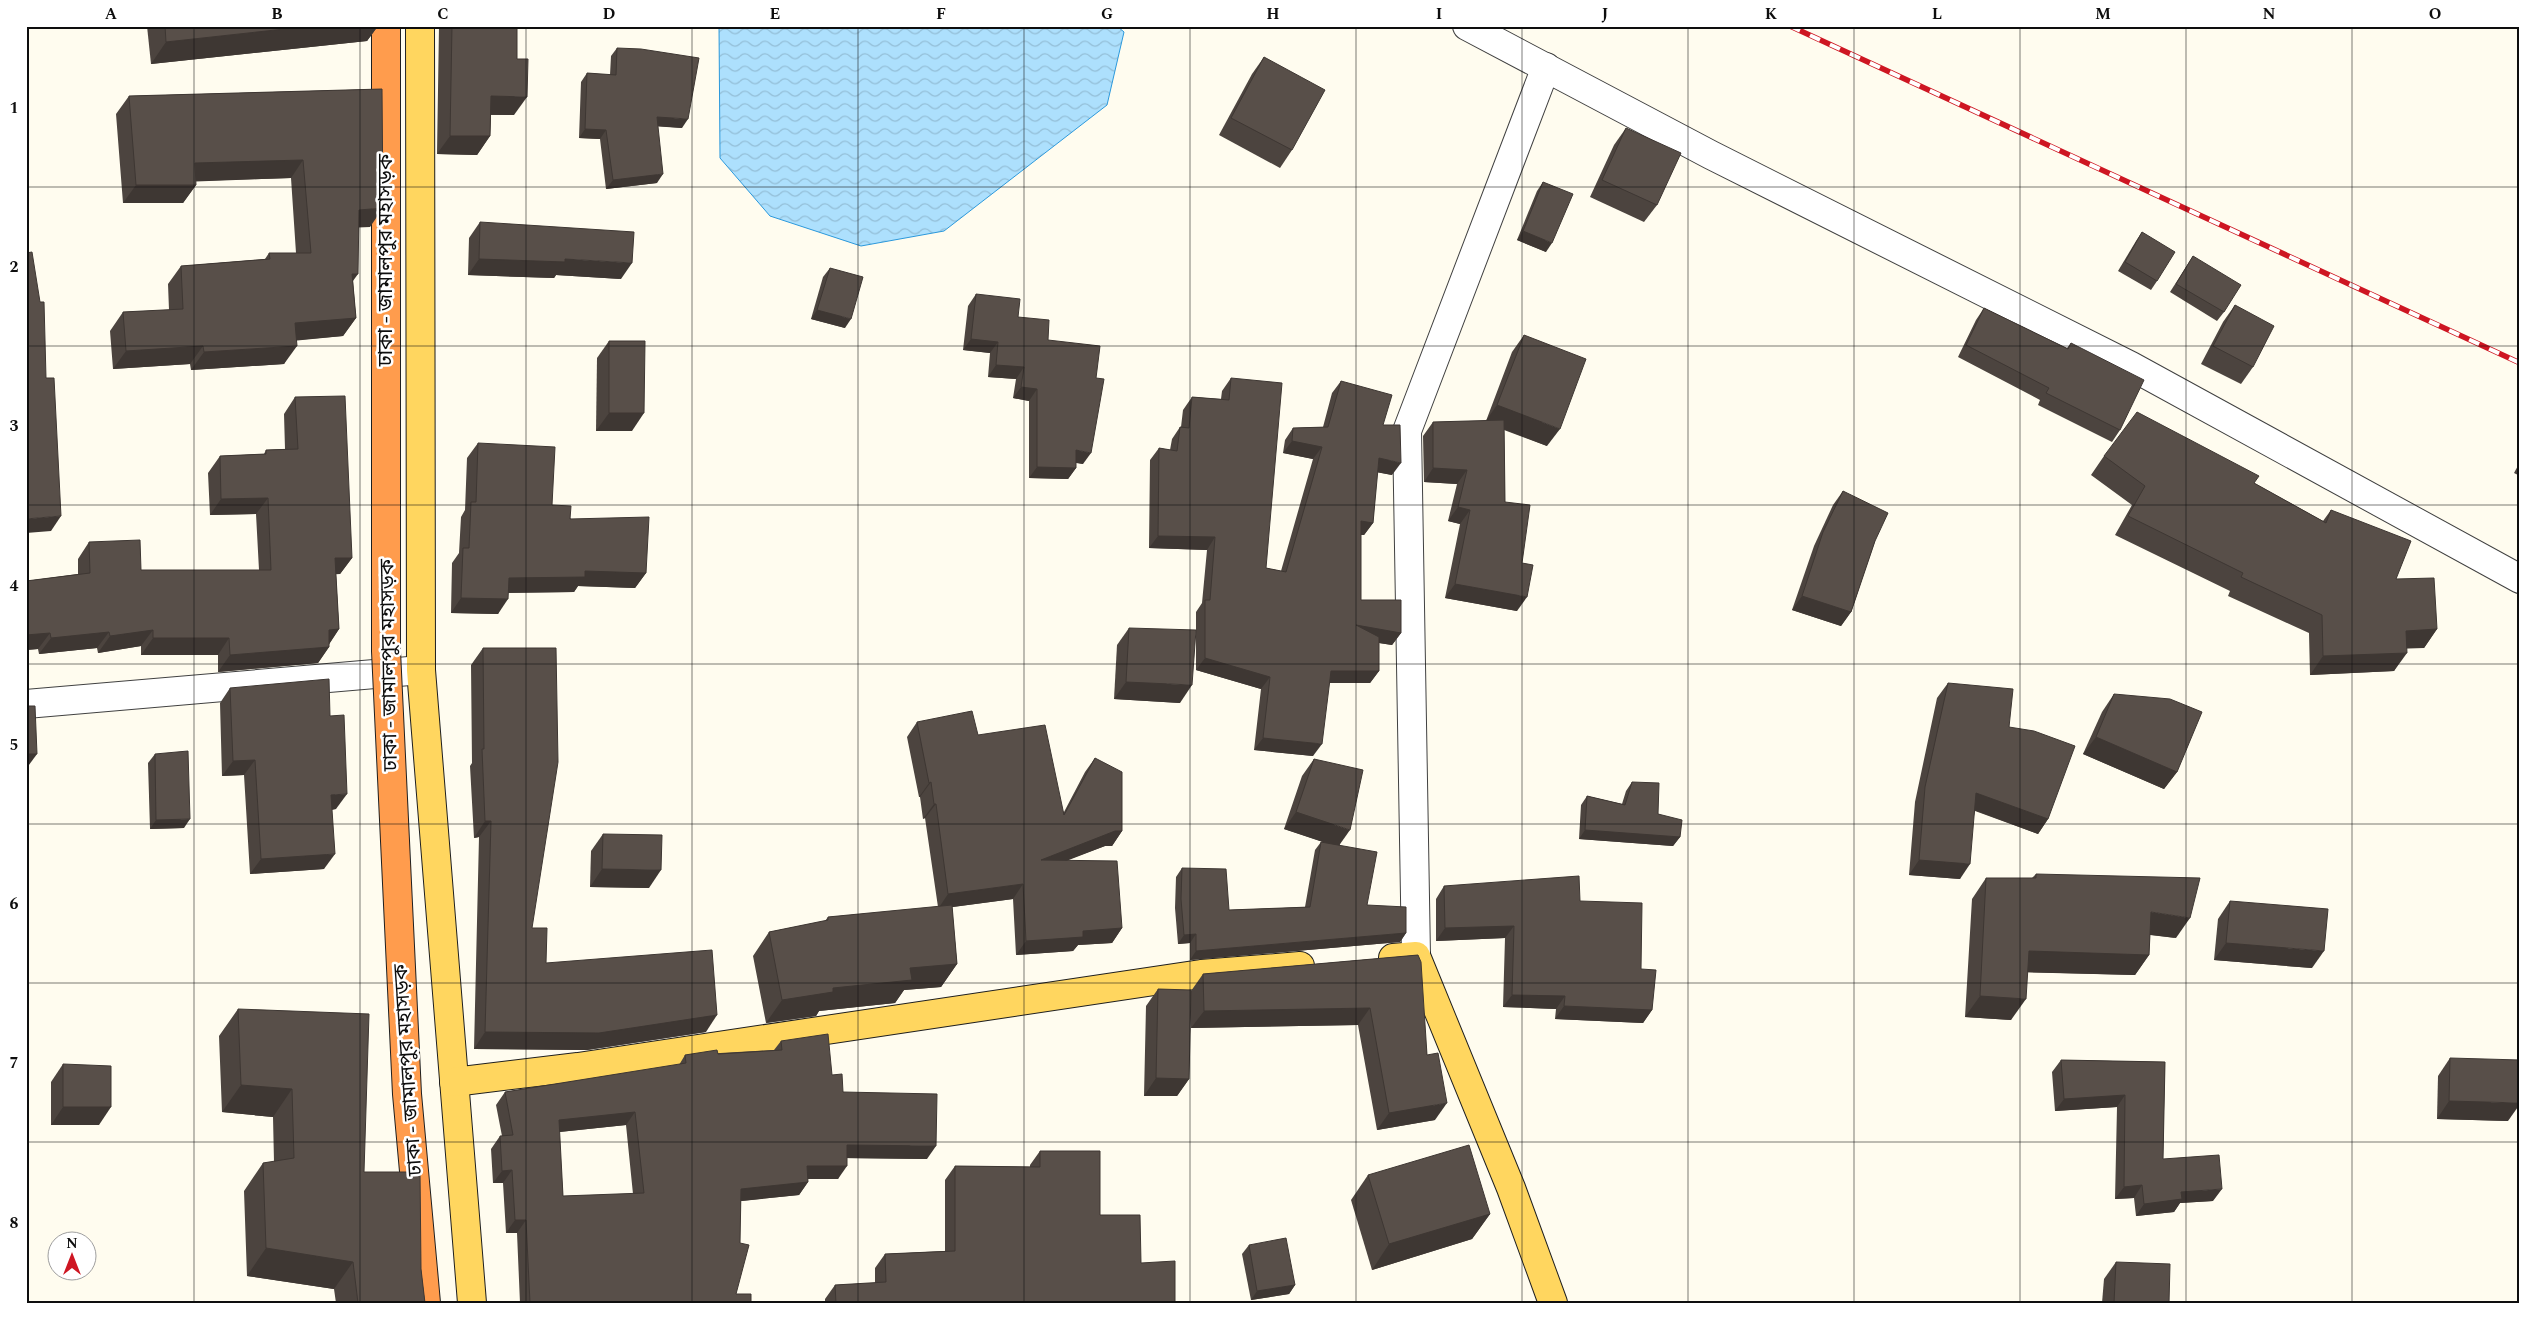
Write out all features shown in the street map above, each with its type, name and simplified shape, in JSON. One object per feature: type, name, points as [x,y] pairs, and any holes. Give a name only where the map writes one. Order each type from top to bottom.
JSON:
[{"type":"highway","name":"ঢাকা - জামালপুর মহাসড়ক","points":[[386,26],[386,651],[406,1094],[426,1303]]},
{"type":"main road","points":[[420,26],[421,670],[472,1303]]},
{"type":"main road","points":[[1367,960],[1416,956],[1511,1188],[1553,1303]]},
{"type":"main road","points":[[454,1082],[578,1068],[1201,974],[1328,963]]},
{"type":"street","points":[[1467,26],[1712,155],[2131,366],[2520,579]]},
{"type":"street","points":[[1416,956],[1407,430],[1546,67]]},
{"type":"street","points":[[26,704],[421,670]]},
{"type":"water","points":[[719,26],[1117,26],[1124,32],[1107,105],[944,231],[861,246],[770,216],[720,158]]},
{"type":"building","points":[[165,26],[312,26],[166,42]]},
{"type":"building","points":[[452,26],[517,26],[517,59],[528,59],[527,97],[491,96],[490,136],[450,136]]},
{"type":"building","points":[[617,48],[641,49],[699,58],[688,119],[657,117],[663,174],[613,180],[606,130],[585,129],[587,73],[616,75]]},
{"type":"building","points":[[1264,57],[1325,90],[1292,150],[1231,118]]},
{"type":"building","points":[[382,89],[383,208],[359,210],[358,274],[352,274],[356,318],[295,323],[297,346],[204,352],[203,346],[126,351],[123,312],[183,309],[181,266],[270,259],[269,253],[311,253],[303,160],[195,163],[196,185],[136,185],[129,96]]},
{"type":"building","points":[[1626,128],[1681,153],[1657,205],[1602,180]]},
{"type":"building","points":[[1543,182],[1573,194],[1552,243],[1523,231]]},
{"type":"building","points":[[480,222],[634,232],[632,263],[565,259],[565,262],[479,259]]},
{"type":"building","points":[[2142,232],[2175,252],[2157,281],[2125,262]]},
{"type":"building","points":[[32,252],[40,302],[44,302],[46,378],[54,378],[61,516],[26,519],[26,253]]},
{"type":"building","points":[[2193,256],[2241,285],[2224,312],[2176,284]]},
{"type":"building","points":[[830,268],[863,277],[851,319],[817,310]]},
{"type":"building","points":[[976,294],[1020,299],[1018,317],[1049,320],[1048,340],[1100,346],[1096,378],[1104,379],[1091,453],[1076,450],[1076,468],[1037,467],[1037,389],[1021,387],[1024,367],[996,365],[998,342],[971,339]]},
{"type":"building","points":[[2235,305],[2274,326],[2253,367],[2213,346]]},
{"type":"building","points":[[1984,308],[2068,349],[2071,343],[2144,380],[2120,430],[2046,393],[2049,388],[1966,345]]},
{"type":"building","points":[[1524,335],[1586,359],[1560,429],[1497,405]]},
{"type":"building","points":[[609,341],[645,341],[644,413],[609,413]]},
{"type":"building","points":[[1231,378],[1282,383],[1266,568],[1286,572],[1322,447],[1292,441],[1293,428],[1328,427],[1341,381],[1392,395],[1383,425],[1400,425],[1401,463],[1379,458],[1373,523],[1361,521],[1361,600],[1401,600],[1401,633],[1356,625],[1379,637],[1379,671],[1331,671],[1322,744],[1263,738],[1270,677],[1205,658],[1205,600],[1210,600],[1215,537],[1158,536],[1159,448],[1177,451],[1180,427],[1189,428],[1192,397],[1229,400]]},
{"type":"building","points":[[345,396],[352,558],[335,558],[339,629],[329,630],[329,647],[230,655],[229,638],[153,638],[153,630],[110,636],[109,632],[51,638],[50,633],[26,635],[26,581],[90,573],[89,542],[140,540],[141,570],[271,570],[268,498],[221,499],[220,456],[266,454],[266,450],[298,449],[295,397]]},
{"type":"building","points":[[2137,412],[2259,476],[2254,483],[2326,523],[2331,510],[2411,541],[2396,579],[2434,578],[2437,629],[2406,631],[2407,653],[2323,656],[2322,615],[2241,577],[2243,573],[2128,516],[2145,486],[2104,456]]},
{"type":"building","points":[[1504,420],[1505,502],[1530,505],[1522,563],[1533,565],[1527,597],[1455,584],[1470,510],[1458,507],[1467,470],[1433,468],[1433,422]]},
{"type":"building","points":[[478,443],[555,447],[552,505],[571,506],[570,519],[649,517],[646,573],[585,571],[585,577],[509,578],[508,599],[461,598],[463,548],[469,548],[471,502],[476,502]]},
{"type":"building","points":[[1843,491],[1888,513],[1875,541],[1851,612],[1802,596],[1823,532]]},
{"type":"building","points":[[1129,628],[1196,630],[1192,685],[1126,682]]},
{"type":"building","points":[[483,648],[556,648],[558,762],[532,928],[547,928],[546,963],[712,950],[717,1015],[599,1033],[485,1032],[491,821],[485,821],[482,749],[484,749]]},
{"type":"building","points":[[329,679],[330,716],[344,715],[347,794],[331,795],[335,854],[261,859],[255,760],[233,761],[230,688]]},
{"type":"building","points":[[1948,683],[2013,689],[2009,727],[2034,731],[2075,746],[2048,819],[1976,793],[1970,864],[1919,860],[1925,787]]},
{"type":"building","points":[[2114,694],[2170,699],[2202,712],[2177,772],[2096,737]]},
{"type":"building","points":[[26,706],[35,706],[37,754],[26,754]]},
{"type":"building","points":[[972,711],[978,735],[1045,725],[1064,815],[1095,758],[1122,772],[1122,831],[1115,831],[1041,860],[1117,861],[1122,928],[1083,931],[1083,937],[1026,941],[1023,884],[948,894],[936,804],[934,804],[931,782],[929,783],[917,722]]},
{"type":"building","points":[[188,751],[190,819],[156,820],[155,754]]},
{"type":"building","points":[[1314,759],[1363,770],[1350,830],[1296,812]]},
{"type":"building","points":[[1632,782],[1659,783],[1658,814],[1682,820],[1680,837],[1585,830],[1587,796],[1625,805]]},
{"type":"building","points":[[603,834],[662,835],[661,870],[602,869]]},
{"type":"building","points":[[1321,842],[1377,852],[1367,905],[1406,907],[1406,933],[1196,951],[1196,934],[1184,935],[1181,899],[1182,868],[1226,869],[1229,910],[1310,907]]},
{"type":"building","points":[[2036,874],[2200,878],[2190,918],[2151,912],[2149,955],[2029,951],[2026,999],[1980,996],[1986,878],[2036,878]]},
{"type":"building","points":[[1579,876],[1580,901],[1642,903],[1641,969],[1656,970],[1652,1010],[1564,1006],[1565,996],[1512,995],[1514,926],[1445,928],[1444,886]]},
{"type":"building","points":[[2230,901],[2328,909],[2324,951],[2226,943]]},
{"type":"building","points":[[952,905],[957,964],[910,968],[912,980],[833,988],[833,992],[782,1000],[769,932],[828,920],[828,917]]},
{"type":"building","points":[[1418,955],[1421,962],[1427,1055],[1438,1053],[1447,1103],[1389,1113],[1370,1008],[1204,1011],[1203,974]]},
{"type":"building","points":[[1158,989],[1191,990],[1189,1079],[1156,1078]]},
{"type":"building","points":[[238,1009],[369,1014],[364,1172],[420,1172],[421,1269],[425,1303],[358,1303],[353,1262],[266,1248],[263,1163],[294,1158],[292,1089],[241,1085]]},
{"type":"building","points":[[828,1034],[832,1075],[842,1074],[843,1092],[937,1094],[936,1146],[847,1145],[847,1166],[807,1166],[808,1182],[741,1189],[740,1243],[749,1245],[736,1294],[751,1294],[751,1303],[530,1303],[526,1220],[515,1220],[512,1170],[502,1171],[500,1136],[513,1135],[505,1092],[686,1063],[685,1055],[717,1050],[718,1054],[782,1050],[781,1041]],"holes":[[[635,1112],[644,1193],[563,1196],[559,1120]]]},
{"type":"building","points":[[2450,1058],[2520,1060],[2520,1103],[2449,1101]]},
{"type":"building","points":[[2061,1060],[2165,1062],[2163,1159],[2219,1155],[2222,1189],[2181,1192],[2182,1199],[2144,1204],[2142,1185],[2124,1187],[2125,1095],[2064,1099]]},
{"type":"building","points":[[63,1064],[111,1066],[111,1107],[63,1107]]},
{"type":"building","points":[[1469,1145],[1490,1214],[1389,1244],[1368,1175]]},
{"type":"building","points":[[1040,1151],[1100,1151],[1100,1215],[1140,1215],[1141,1263],[1175,1261],[1175,1303],[836,1303],[835,1285],[886,1282],[885,1254],[955,1251],[955,1166],[1040,1167]]},
{"type":"building","points":[[1286,1238],[1295,1285],[1257,1291],[1249,1245]]},
{"type":"building","points":[[2116,1262],[2170,1264],[2169,1303],[2114,1303]]},
{"type":"building","points":[[27,1270],[27,1303],[26,1303]]},
{"type":"railway","points":[[1790,26],[2520,363]]}]
